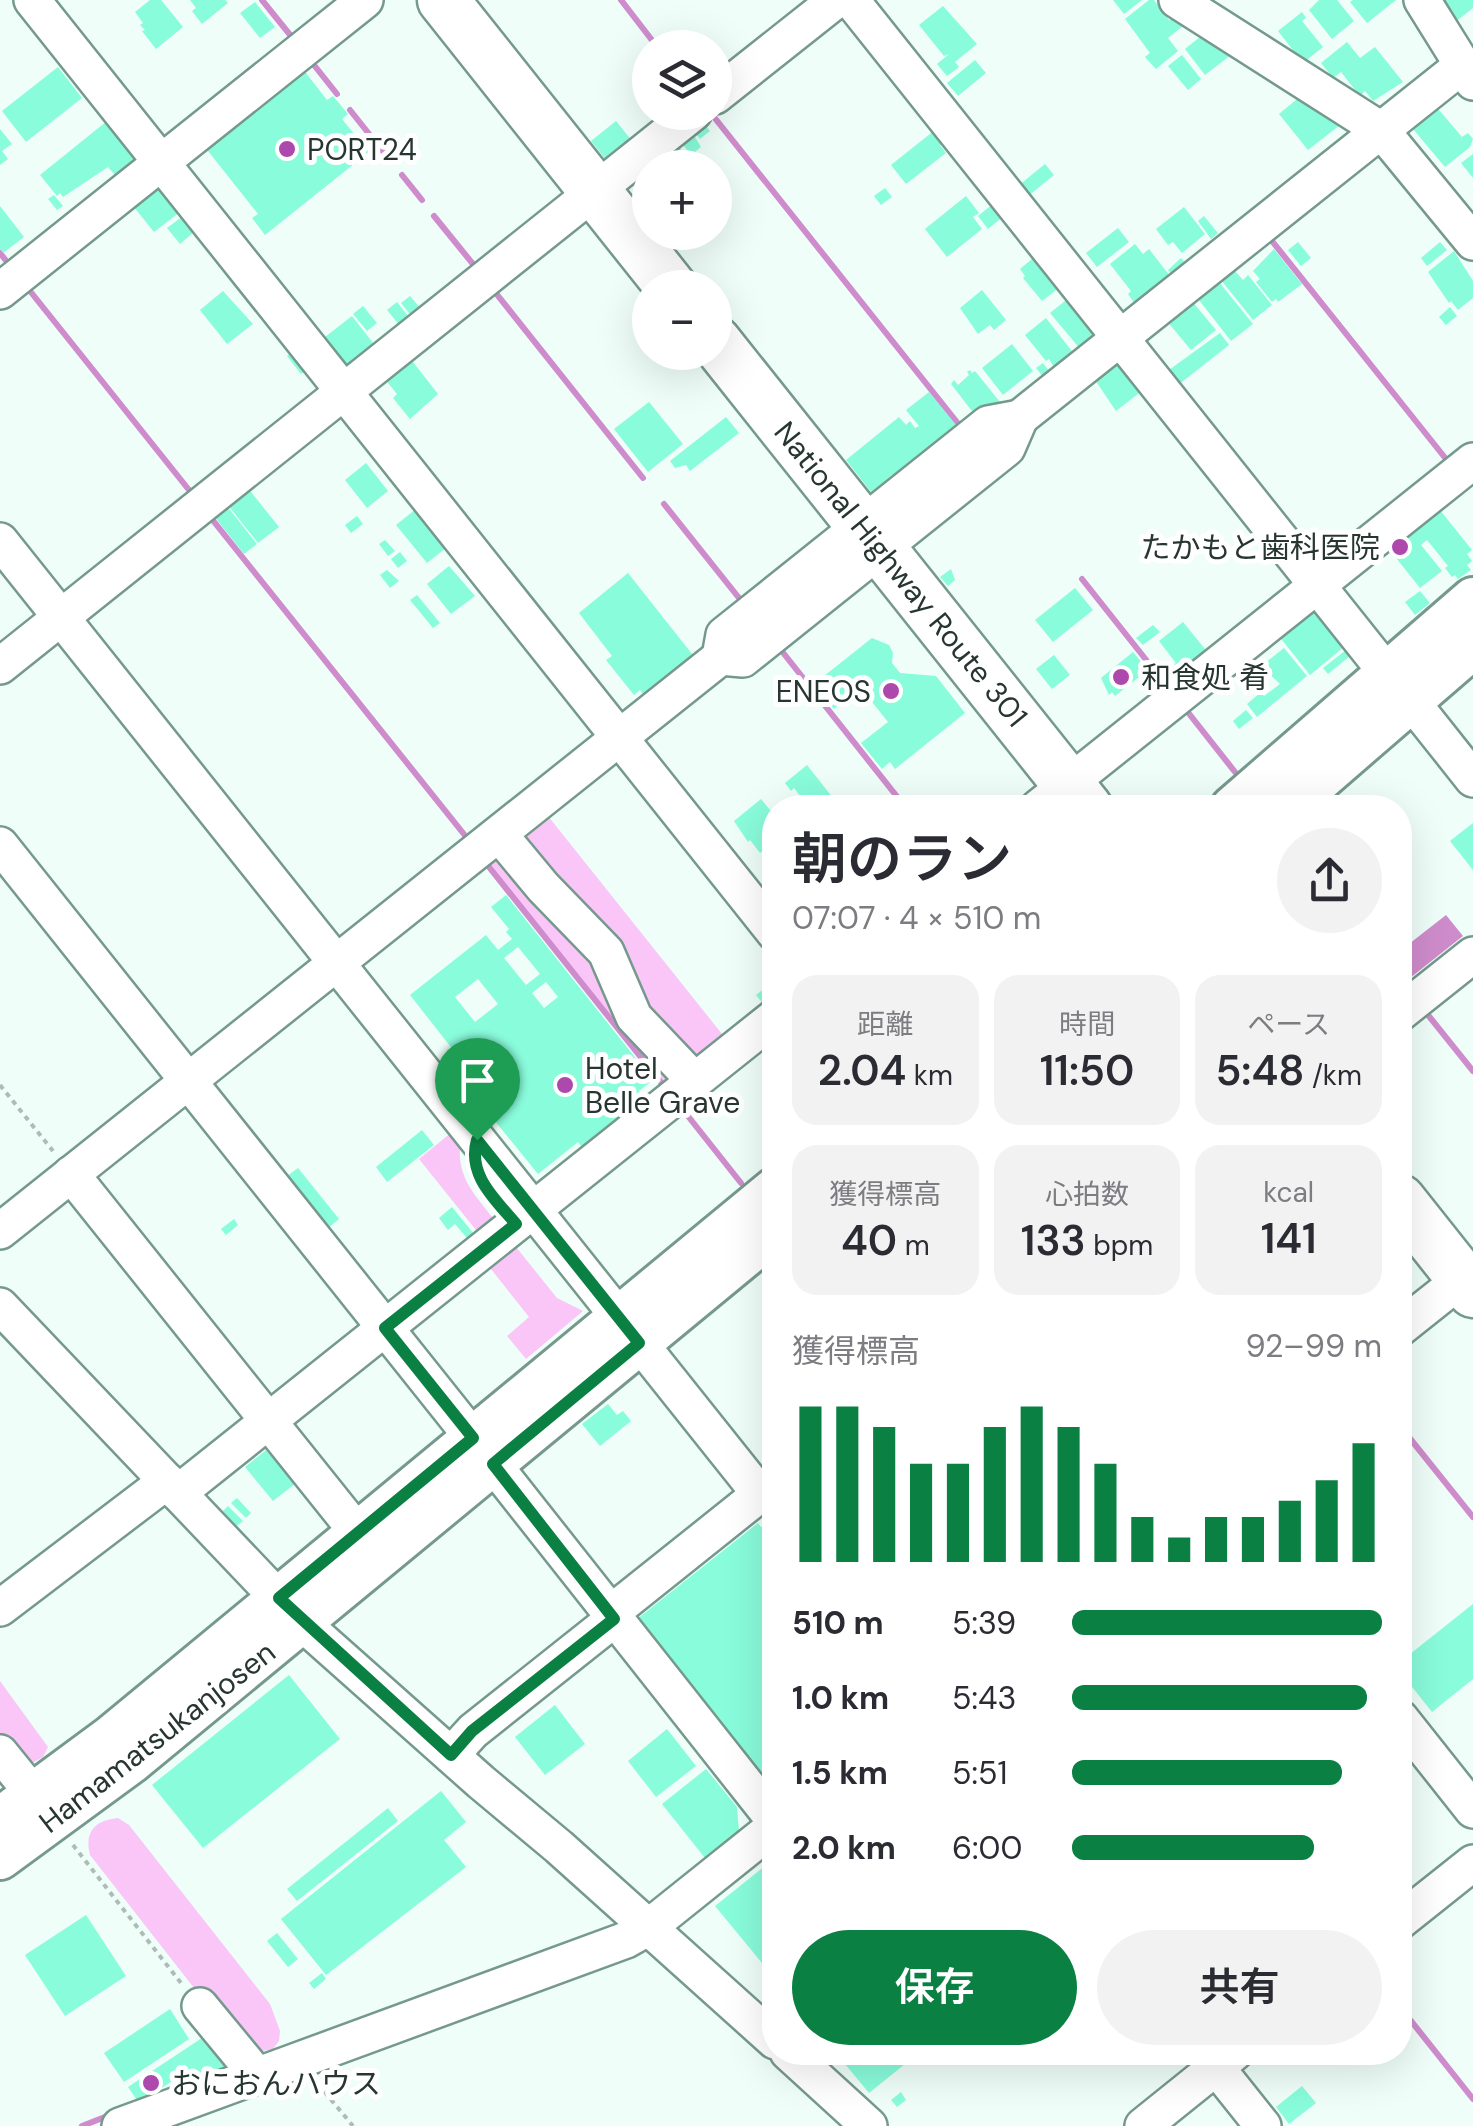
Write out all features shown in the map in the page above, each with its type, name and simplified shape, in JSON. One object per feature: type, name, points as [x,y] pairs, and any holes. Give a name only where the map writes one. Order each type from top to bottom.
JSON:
[{"type":"highway","points":[[443,0],[658,270]]},
{"type":"highway","name":"National Highway Route 301","points":[[732,362],[871,537],[1061,795]]},
{"type":"highway","points":[[1412,1214],[1470,1280]]},
{"type":"main road","points":[[1299,795],[1399,687],[1473,599]]},
{"type":"main road","points":[[1250,795],[1399,687],[1473,647]]},
{"type":"main road","name":"Hamamatsukanjosen","points":[[17,1807],[290,1610],[483,1451],[618,1317],[762,1200]]},
{"type":"main road","name":"Hamamatsukanjosen","points":[[618,1317],[762,1238]]},
{"type":"main road","name":"Hamamatsukanjosen","points":[[0,1858],[131,1762],[290,1610],[358,1533],[483,1451]]},
{"type":"street","points":[[32,0],[762,917]]},
{"type":"street","points":[[0,291],[365,0]]},
{"type":"street","points":[[732,83],[836,0]]},
{"type":"street","points":[[851,0],[1473,779]]},
{"type":"street","points":[[1177,0],[1381,130],[1473,242]]},
{"type":"street","points":[[0,1231],[720,657],[743,659],[871,537],[1008,448],[1020,418],[1381,130],[1465,55],[1422,0]]},
{"type":"street","points":[[0,666],[672,130]]},
{"type":"street","points":[[1069,795],[1317,585],[1473,461]]},
{"type":"street","points":[[0,542],[477,1140],[477,1173],[524,1217],[567,1288],[584,1293],[618,1317],[762,1485]]},
{"type":"street","points":[[499,834],[529,872],[606,952],[634,1017],[695,1081]]},
{"type":"street","points":[[0,845],[762,1807]]},
{"type":"street","points":[[1412,1003],[1473,955]]},
{"type":"street","points":[[0,1608],[268,1421],[762,1027]]},
{"type":"street","points":[[71,1174],[358,1533]]},
{"type":"street","points":[[1412,1320],[1470,1280]]},
{"type":"street","points":[[0,1306],[290,1610],[762,2029]]},
{"type":"street","points":[[451,1755],[472,1731],[762,1495]]},
{"type":"street","points":[[1412,1733],[1473,1810]]},
{"type":"street","points":[[0,1753],[17,1807]]},
{"type":"street","points":[[120,2126],[626,1940],[648,1927],[762,1835]]},
{"type":"street","points":[[1412,1911],[1473,1863]]},
{"type":"street","points":[[200,2006],[256,2074]]},
{"type":"street","points":[[802,2065],[869,2126]]},
{"type":"street","points":[[1143,2126],[1211,2065]]},
{"type":"street","points":[[1224,2065],[1263,2126]]},
{"type":"path","points":[[0,1084],[71,1174]]},
{"type":"path","points":[[66,1836],[200,2006]]},
{"type":"path","points":[[304,2059],[309,2074],[353,2126]]},
{"type":"shaded area","points":[[544,811],[730,1044],[670,1092],[485,858]]},
{"type":"shaded area","points":[[1446,915],[1463,936],[1412,976],[1412,942]]},
{"type":"shaded area","points":[[458,1127],[462,1132],[460,1160],[467,1182],[497,1223],[484,1240],[419,1159]]},
{"type":"shaded area","points":[[512,1242],[557,1298],[583,1311],[526,1359],[507,1336],[529,1317],[483,1259]]},
{"type":"shaded area","points":[[0,1681],[48,1747],[43,1757],[27,1766],[0,1742]]},
{"type":"shaded area","points":[[118,1818],[129,1825],[270,2004],[280,2031],[273,2049],[251,2053],[205,2002],[90,1855],[93,1829],[103,1821]]},
{"type":"building","points":[[150,0],[161,0],[183,27],[156,49],[142,31],[143,23],[135,12]]},
{"type":"building","points":[[190,0],[228,3],[202,24],[192,11],[196,8]]},
{"type":"building","points":[[1113,0],[1142,0],[1124,14]]},
{"type":"building","points":[[1154,0],[1169,20],[1176,15],[1188,22],[1168,38],[1178,51],[1156,69],[1145,57],[1150,53],[1125,19]]},
{"type":"building","points":[[1319,0],[1337,0],[1354,21],[1332,39],[1309,10]]},
{"type":"building","points":[[1396,0],[1367,23],[1350,2]]},
{"type":"building","points":[[1436,0],[1473,0],[1473,8],[1454,23]]},
{"type":"building","points":[[255,2],[275,27],[260,38],[240,13]]},
{"type":"building","points":[[943,6],[977,44],[955,62],[959,67],[947,76],[937,64],[949,54],[944,56],[919,25]]},
{"type":"building","points":[[1302,12],[1306,18],[1302,21],[1323,47],[1303,63],[1278,31]]},
{"type":"building","points":[[1205,33],[1231,55],[1205,75],[1185,49]]},
{"type":"building","points":[[1347,42],[1360,58],[1375,47],[1403,82],[1373,101],[1365,91],[1360,96],[1341,72],[1333,78],[1321,63]]},
{"type":"building","points":[[1182,55],[1201,79],[1188,90],[1168,66]]},
{"type":"building","points":[[975,60],[986,73],[958,96],[947,83]]},
{"type":"building","points":[[58,67],[82,98],[26,142],[2,111]]},
{"type":"building","name":"PORT24","points":[[302,68],[327,100],[333,96],[348,114],[342,119],[369,152],[265,235],[252,218],[258,214],[204,146]]},
{"type":"building","points":[[1302,95],[1326,107],[1340,125],[1308,150],[1279,114]]},
{"type":"building","points":[[1433,103],[1462,137],[1468,133],[1473,139],[1470,147],[1445,167],[1408,123]]},
{"type":"building","points":[[107,121],[141,163],[119,180],[108,167],[63,197],[60,193],[57,196],[40,175]]},
{"type":"building","points":[[616,121],[636,146],[611,166],[591,141]]},
{"type":"building","points":[[0,129],[12,144],[2,151],[8,159],[0,165]]},
{"type":"building","points":[[691,130],[701,147],[687,150],[677,137]]},
{"type":"building","points":[[693,130],[709,130],[710,131],[700,139]]},
{"type":"building","points":[[935,130],[945,142],[940,145],[946,153],[906,184],[891,165]]},
{"type":"building","points":[[674,141],[681,150],[667,150]]},
{"type":"building","points":[[1473,154],[1473,178],[1461,163]]},
{"type":"building","points":[[1045,164],[1054,175],[1027,197],[1018,186]]},
{"type":"building","points":[[160,185],[180,212],[154,232],[133,206]]},
{"type":"building","points":[[885,188],[892,197],[881,205],[874,196]]},
{"type":"building","points":[[54,195],[63,206],[57,210],[48,199]]},
{"type":"building","points":[[966,196],[979,213],[973,217],[982,229],[947,257],[925,229]]},
{"type":"building","points":[[999,199],[1009,212],[988,229],[978,216]]},
{"type":"building","points":[[0,206],[24,237],[3,253],[0,249]]},
{"type":"building","points":[[1184,207],[1205,234],[1182,253],[1173,242],[1168,245],[1156,229]]},
{"type":"building","points":[[183,216],[195,231],[180,244],[167,228]]},
{"type":"building","points":[[1204,216],[1218,233],[1211,239],[1198,221]]},
{"type":"building","points":[[1118,228],[1129,242],[1097,267],[1086,253]]},
{"type":"building","points":[[1298,242],[1311,258],[1301,266],[1288,250]]},
{"type":"building","points":[[1440,242],[1447,250],[1427,266],[1421,258]]},
{"type":"building","points":[[1135,244],[1143,254],[1149,249],[1173,280],[1138,308],[1128,294],[1131,291],[1110,264]]},
{"type":"building","points":[[1274,249],[1302,284],[1278,302],[1272,302],[1256,282],[1260,279],[1253,271]]},
{"type":"building","points":[[1454,251],[1473,281],[1473,298],[1458,310],[1428,272]]},
{"type":"building","points":[[1038,254],[1065,283],[1042,301],[1020,269]]},
{"type":"building","points":[[1181,258],[1191,270],[1177,281],[1168,270]]},
{"type":"building","points":[[1234,270],[1243,280],[1248,275],[1272,305],[1253,320],[1221,280]]},
{"type":"building","points":[[1219,282],[1253,324],[1231,341],[1199,300]]},
{"type":"building","points":[[982,290],[1006,320],[994,330],[990,325],[978,334],[960,308]]},
{"type":"building","points":[[223,291],[253,324],[227,344],[200,310]]},
{"type":"building","points":[[1075,293],[1105,331],[1081,350],[1050,313]]},
{"type":"building","points":[[410,296],[426,315],[416,322],[401,303]]},
{"type":"building","points":[[1191,300],[1216,330],[1191,350],[1166,320]]},
{"type":"building","points":[[397,302],[415,325],[405,332],[387,310]]},
{"type":"building","points":[[363,306],[377,323],[367,331],[353,314]]},
{"type":"building","points":[[1450,307],[1457,316],[1446,325],[1439,317]]},
{"type":"building","points":[[352,316],[377,348],[349,370],[325,337]]},
{"type":"building","points":[[1046,318],[1078,359],[1058,374],[1025,335]]},
{"type":"building","points":[[1220,333],[1229,345],[1173,389],[1162,375]]},
{"type":"building","points":[[1012,344],[1033,371],[1003,395],[982,368]]},
{"type":"building","points":[[294,350],[309,368],[301,374],[287,356]]},
{"type":"building","points":[[406,353],[438,394],[410,419],[380,373]]},
{"type":"building","points":[[1122,354],[1143,390],[1116,411],[1093,377]]},
{"type":"building","points":[[1043,363],[1054,377],[1047,382],[1036,368]]},
{"type":"building","points":[[970,370],[1000,402],[985,414],[975,415],[951,384],[954,380],[958,385]]},
{"type":"building","points":[[929,392],[957,426],[954,428],[958,434],[898,483],[892,475],[886,480],[891,487],[881,495],[876,488],[871,492],[846,460],[899,417],[906,425],[910,421],[915,428],[919,426],[906,410]]},
{"type":"building","points":[[649,402],[683,444],[648,472],[614,429]]},
{"type":"building","points":[[726,417],[739,433],[690,471],[686,465],[675,468],[670,461]]},
{"type":"building","points":[[366,463],[388,491],[367,508],[345,480]]},
{"type":"building","points":[[243,482],[279,527],[258,543],[223,499]]},
{"type":"building","points":[[223,501],[257,544],[244,554],[210,511]]},
{"type":"building","points":[[421,505],[451,544],[427,563],[396,525]]},
{"type":"building","name":"たかもと歯科医院","points":[[1436,505],[1472,550],[1467,554],[1472,561],[1467,565],[1471,570],[1458,579],[1452,577],[1427,540],[1421,545],[1442,571],[1420,588],[1389,549]]},
{"type":"building","points":[[357,516],[363,524],[351,533],[345,525]]},
{"type":"building","points":[[385,540],[395,551],[388,556],[379,544]]},
{"type":"building","points":[[400,552],[407,561],[398,568],[391,559]]},
{"type":"building","points":[[449,566],[475,596],[451,614],[427,584]]},
{"type":"building","points":[[951,569],[955,580],[948,586],[940,577]]},
{"type":"building","points":[[387,570],[399,581],[390,588],[380,575]]},
{"type":"building","points":[[628,573],[696,659],[646,699],[640,690],[634,695],[606,660],[612,656],[579,613]]},
{"type":"building","points":[[1075,588],[1093,610],[1053,642],[1035,620]]},
{"type":"building","points":[[1420,591],[1430,603],[1415,615],[1405,602]]},
{"type":"building","points":[[417,595],[440,623],[433,628],[410,600]]},
{"type":"building","points":[[1317,596],[1350,642],[1310,675],[1274,630]]},
{"type":"building","points":[[1183,622],[1209,654],[1185,673],[1159,641]]},
{"type":"building","points":[[1153,625],[1160,632],[1143,645],[1136,638]]},
{"type":"building","points":[[872,638],[889,645],[892,663],[900,673],[936,676],[965,713],[895,769],[890,762],[882,769],[861,743],[888,722],[861,688],[834,709],[814,684]]},
{"type":"building","points":[[1284,648],[1307,676],[1257,717],[1247,704],[1261,692],[1264,696],[1280,684],[1261,666]]},
{"type":"building","points":[[1346,650],[1351,655],[1328,674],[1323,668]]},
{"type":"building","points":[[1133,652],[1148,670],[1115,696],[1112,692],[1109,695],[1101,678]]},
{"type":"building","points":[[1054,655],[1070,675],[1052,689],[1036,669]]},
{"type":"building","points":[[1246,710],[1253,718],[1239,729],[1233,721]]},
{"type":"building","points":[[807,765],[831,795],[799,795],[785,783]]},
{"type":"building","points":[[761,799],[762,851],[748,842],[734,821]]},
{"type":"building","points":[[1473,823],[1473,870],[1450,841]]},
{"type":"building","points":[[506,895],[653,1080],[639,1091],[650,1105],[588,1154],[578,1142],[538,1174],[473,1094],[485,1084],[471,1066],[468,1069],[410,995],[486,935],[498,950],[512,939],[491,907]],"holes":[[[518,947],[540,974],[526,985],[504,958]],[[478,979],[498,1004],[475,1022],[455,997]],[[546,982],[558,997],[544,1008],[532,993]]]},
{"type":"building","points":[[422,1130],[434,1145],[387,1182],[376,1167]]},
{"type":"building","points":[[298,1168],[339,1219],[323,1232],[282,1180]]},
{"type":"building","points":[[452,1207],[478,1239],[472,1244],[455,1224],[448,1230],[439,1218]]},
{"type":"building","points":[[234,1219],[238,1225],[226,1235],[221,1229]]},
{"type":"building","points":[[608,1404],[617,1415],[623,1411],[631,1421],[600,1446],[582,1424]]},
{"type":"building","points":[[266,1450],[270,1455],[276,1450],[300,1480],[273,1501],[245,1467]]},
{"type":"building","points":[[237,1498],[251,1513],[246,1518],[231,1503]]},
{"type":"building","points":[[228,1506],[243,1521],[237,1526],[223,1511]]},
{"type":"building","points":[[758,1523],[762,1786],[632,1623]]},
{"type":"building","points":[[1473,1604],[1473,1679],[1432,1712],[1412,1687],[1412,1652]]},
{"type":"building","points":[[289,1675],[340,1739],[203,1848],[152,1785]]},
{"type":"building","points":[[555,1705],[585,1744],[545,1775],[515,1737]]},
{"type":"building","points":[[667,1729],[696,1766],[656,1797],[628,1761]]},
{"type":"building","points":[[706,1769],[737,1807],[739,1831],[705,1858],[662,1804]]},
{"type":"building","points":[[441,1791],[466,1822],[444,1840],[466,1867],[326,1975],[281,1919]]},
{"type":"building","points":[[388,1808],[398,1821],[297,1901],[287,1889]]},
{"type":"building","points":[[762,1868],[762,1963],[715,1906]]},
{"type":"building","points":[[86,1915],[126,1976],[65,2016],[25,1955]]},
{"type":"building","points":[[277,1933],[298,1959],[288,1967],[267,1941]]},
{"type":"building","points":[[322,1973],[326,1979],[314,1989],[309,1983]]},
{"type":"building","points":[[170,2009],[189,2039],[124,2082],[104,2053]]},
{"type":"building","points":[[211,2032],[233,2066],[179,2087],[174,2080],[139,2103],[128,2087]]},
{"type":"building","points":[[846,2065],[904,2065],[869,2093]]},
{"type":"building","points":[[1302,2086],[1316,2103],[1289,2124],[1276,2107]]},
{"type":"building","points":[[901,2092],[906,2100],[897,2107],[891,2100]]},
{"type":"waterway","points":[[262,0],[295,41]]},
{"type":"waterway","points":[[621,0],[644,30]]},
{"type":"waterway","points":[[310,60],[337,94]]},
{"type":"waterway","points":[[350,110],[389,159]]},
{"type":"waterway","points":[[724,130],[964,431]]},
{"type":"waterway","points":[[402,175],[422,200]]},
{"type":"waterway","points":[[434,216],[477,269]]},
{"type":"waterway","points":[[1268,236],[1450,464]]},
{"type":"waterway","points":[[0,253],[11,267]]},
{"type":"waterway","points":[[26,286],[193,495]]},
{"type":"waterway","points":[[491,287],[643,478]]},
{"type":"waterway","points":[[664,504],[743,603]]},
{"type":"waterway","points":[[207,513],[471,843]]},
{"type":"waterway","points":[[1082,579],[1170,690]]},
{"type":"waterway","points":[[777,645],[896,795]]},
{"type":"waterway","points":[[1183,706],[1235,772]]},
{"type":"waterway","points":[[485,862],[667,1090]]},
{"type":"waterway","points":[[1424,1010],[1473,1071]]},
{"type":"waterway","points":[[680,1106],[741,1183]]},
{"type":"waterway","points":[[1412,1441],[1473,1517]]},
{"type":"waterway","points":[[1412,2022],[1473,2099]]},
{"type":"waterway","points":[[82,2126],[110,2115]]},
{"type":"place","name":"PORT24","points":[[287,149]]},
{"type":"place","name":"たかもと歯科医院","points":[[1400,547]]},
{"type":"place","name":"和食処 肴","points":[[1121,677]]},
{"type":"place","name":"ENEOS","points":[[891,691]]},
{"type":"place","name":"Hotel Belle Grave","points":[[565,1085]]},
{"type":"place","name":"おにおんハウス","points":[[151,2083]]},
{"type":"route","points":[[477,1140],[639,1343],[493,1464],[614,1619],[472,1731],[451,1755],[279,1598],[473,1438],[385,1328],[516,1224],[477,1173],[477,1140]]}]
